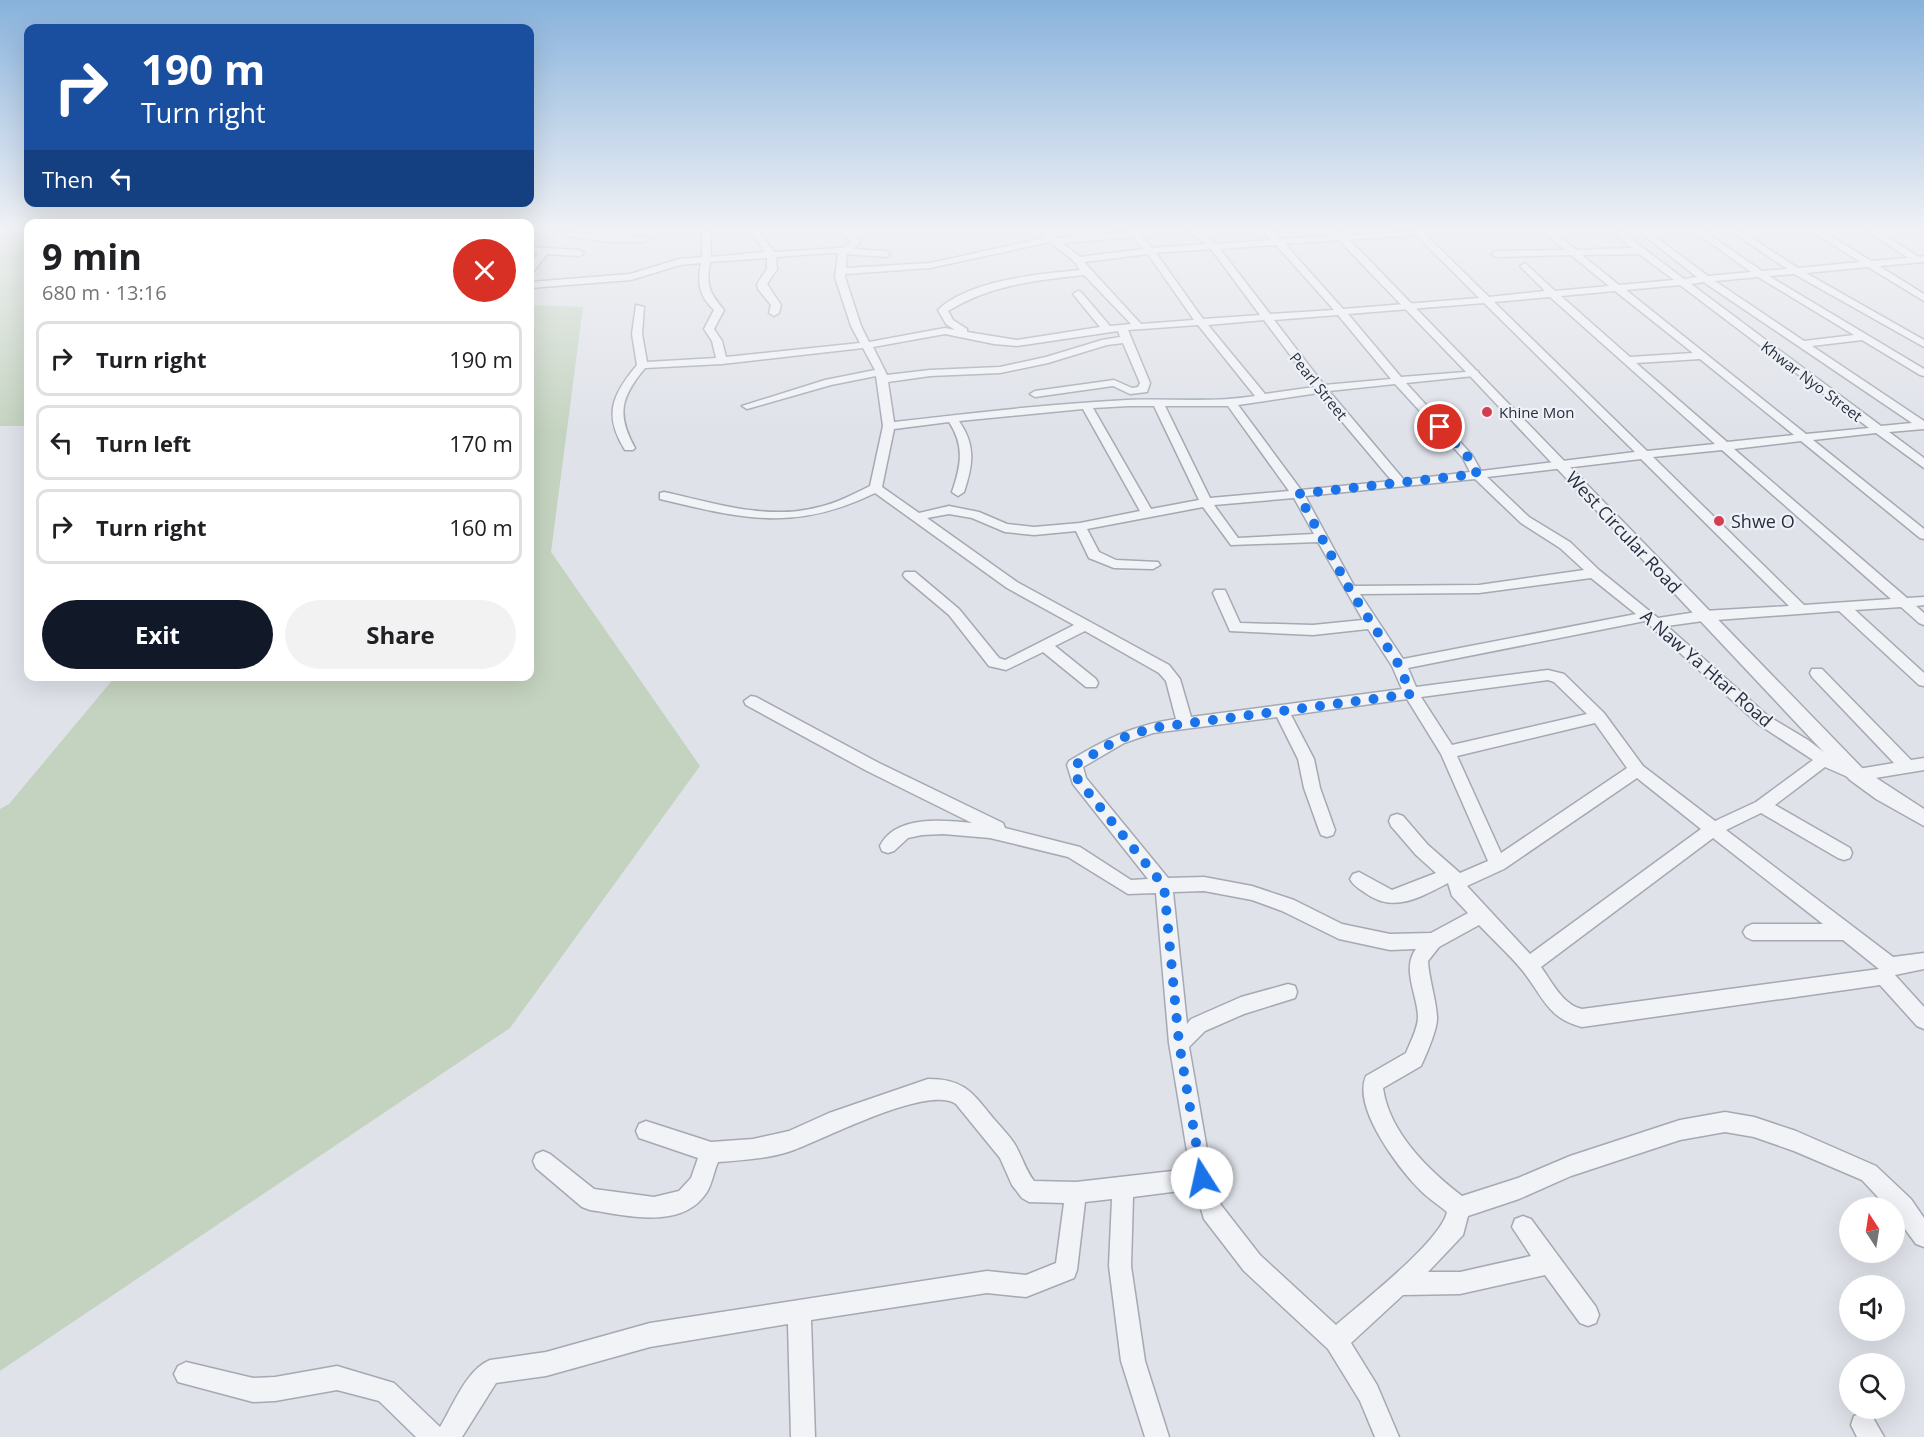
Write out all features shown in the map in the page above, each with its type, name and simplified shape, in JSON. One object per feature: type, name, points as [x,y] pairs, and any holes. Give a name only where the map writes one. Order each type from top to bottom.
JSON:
[{"type":"street","points":[[708,298],[720,310],[709,329],[717,341],[722,361]]},
{"type":"street","points":[[770,298],[776,305],[774,313]]},
{"type":"street","points":[[847,298],[856,326],[882,376],[889,426],[876,488]]},
{"type":"street","points":[[966,298],[943,310],[949,322],[970,335]]},
{"type":"street","points":[[1081,298],[1107,329]]},
{"type":"street","points":[[1111,298],[1140,328]]},
{"type":"street","points":[[1183,298],[1262,398]]},
{"type":"street","name":"Pearl Street","points":[[1252,298],[1321,389],[1401,484]]},
{"type":"street","name":"A Naw Ya Htar Road","points":[[1327,298],[1399,382],[1468,457],[1477,474],[1525,520],[1565,545],[1763,720],[1803,744],[1824,760],[1857,776]]},
{"type":"street","name":"West Circular Road","points":[[1400,298],[1857,776],[1924,818]]},
{"type":"street","points":[[629,448],[618,429],[616,408],[627,382],[642,365],[722,361],[867,345],[945,331],[994,341],[1017,343],[1107,329],[1340,313],[1495,298]]},
{"type":"street","points":[[1558,298],[1924,620]]},
{"type":"street","points":[[1631,298],[1924,535]]},
{"type":"street","name":"Khwar Nyo Street","points":[[1701,298],[1924,464]]},
{"type":"street","points":[[1734,298],[1924,426]]},
{"type":"street","points":[[1799,298],[1924,373]]},
{"type":"street","points":[[1843,298],[1924,344]]},
{"type":"street","points":[[1485,299],[1641,455],[1802,610]]},
{"type":"street","points":[[639,307],[637,334],[642,365]]},
{"type":"street","points":[[1035,394],[1114,384],[1130,391],[1143,390],[1145,383],[1122,328]]},
{"type":"street","points":[[1803,344],[1863,337]]},
{"type":"street","points":[[747,406],[829,382],[882,376],[1021,367],[1106,342],[1128,339]]},
{"type":"street","points":[[1627,360],[1703,356]]},
{"type":"street","points":[[889,426],[1032,409],[1129,403],[1231,403],[1321,389],[1474,373]]},
{"type":"street","points":[[1231,403],[1298,494],[1350,590],[1399,665],[1411,694],[1448,752],[1498,864]]},
{"type":"street","points":[[1158,404],[1207,502],[1227,535],[1235,542],[1321,538]]},
{"type":"street","points":[[1087,407],[1147,513]]},
{"type":"street","points":[[952,419],[964,434],[968,449],[965,473],[958,492]]},
{"type":"street","points":[[915,518],[949,510],[975,515],[1005,528],[1034,531],[1080,527],[1207,502],[1401,484],[1803,437],[1924,426]]},
{"type":"street","points":[[664,496],[753,513],[776,515],[818,511],[846,502],[876,488]]},
{"type":"street","points":[[876,488],[1012,585],[1170,674],[1185,723]]},
{"type":"street","points":[[1080,527],[1095,555],[1114,564],[1154,565]]},
{"type":"street","points":[[1350,590],[1479,589],[1594,573]]},
{"type":"street","points":[[910,575],[954,612],[994,662],[1006,664],[1086,625]]},
{"type":"street","points":[[1220,593],[1234,628],[1313,630],[1372,624]]},
{"type":"street","points":[[1399,665],[1651,620],[1924,601]]},
{"type":"street","points":[[1844,608],[1924,681]]},
{"type":"street","points":[[1046,646],[1091,683]]},
{"type":"street","points":[[1817,673],[1907,766]]},
{"type":"street","points":[[1386,1437],[1369,1393],[1336,1341],[1252,1263],[1212,1210],[1202,1178],[1179,1043],[1164,886],[1078,780],[1075,765],[1119,739],[1152,728],[1548,675],[1559,678],[1599,717],[1637,770],[1845,932],[1887,971],[1924,1020]]},
{"type":"street","points":[[751,700],[873,767],[1010,835]]},
{"type":"street","points":[[1281,710],[1306,759],[1312,788],[1327,830]]},
{"type":"street","points":[[1448,752],[1599,717]]},
{"type":"street","points":[[1529,965],[1713,829],[1762,806],[1824,760]]},
{"type":"street","points":[[1857,776],[1924,764]]},
{"type":"street","points":[[1359,879],[1377,892],[1391,897],[1498,864],[1637,770]]},
{"type":"street","points":[[1762,806],[1844,852]]},
{"type":"street","points":[[1397,821],[1422,850],[1454,878],[1458,891],[1529,965],[1556,1003],[1569,1015],[1582,1018],[1887,971],[1924,961]]},
{"type":"street","points":[[888,846],[903,832],[923,827],[990,831],[1075,852],[1128,887],[1204,884],[1252,893],[1288,905],[1339,931],[1390,942],[1433,941]]},
{"type":"street","points":[[1459,1208],[1429,1184],[1396,1144],[1376,1108],[1373,1083],[1414,1059],[1428,1018],[1420,980],[1419,959],[1433,941],[1481,915]]},
{"type":"street","points":[[1752,932],[1845,932]]},
{"type":"street","points":[[1179,1043],[1186,1039],[1198,1025],[1240,1006],[1288,992]]},
{"type":"street","points":[[646,1131],[711,1152],[753,1149],[790,1141],[829,1123],[900,1097],[928,1089],[948,1089],[955,1090],[963,1097],[1007,1151],[1019,1178],[1029,1191],[1076,1193],[1202,1178]]},
{"type":"street","points":[[1459,1208],[1519,1188],[1570,1166],[1680,1130],[1725,1122],[1754,1127],[1796,1141],[1869,1173],[1903,1208],[1924,1236]]},
{"type":"street","points":[[543,1161],[590,1198],[654,1208],[685,1200],[699,1185],[711,1152]]},
{"type":"street","points":[[1123,1189],[1120,1266],[1124,1302],[1133,1361],[1157,1437]]},
{"type":"street","points":[[448,1437],[479,1385],[490,1372],[546,1364],[650,1335],[800,1310],[987,1282],[1026,1286],[1066,1270],[1076,1193]]},
{"type":"street","points":[[1336,1341],[1363,1314],[1401,1284],[1435,1251],[1455,1227],[1459,1208]]},
{"type":"street","points":[[1523,1227],[1588,1315]]},
{"type":"street","points":[[1401,1284],[1460,1283],[1551,1263]]},
{"type":"street","points":[[800,1310],[803,1437]]},
{"type":"street","points":[[186,1374],[253,1390],[275,1389],[337,1378],[386,1391],[433,1437]]},
{"type":"green space","points":[[0,298],[24,298],[24,426],[0,426]]},
{"type":"green space","points":[[534,305],[583,307],[551,552],[700,766],[510,1028],[0,1371],[0,809],[9,804],[112,681],[534,681]]},
{"type":"place","name":"Khine Mon","points":[[1487,412]]},
{"type":"place","name":"Shwe O","points":[[1719,521]]},
{"type":"route","points":[[1202,1178],[1179,1043],[1164,886],[1078,780],[1075,765],[1119,739],[1152,728],[1411,694],[1399,665],[1350,590],[1298,494],[1477,474],[1468,457],[1440,427]]}]
